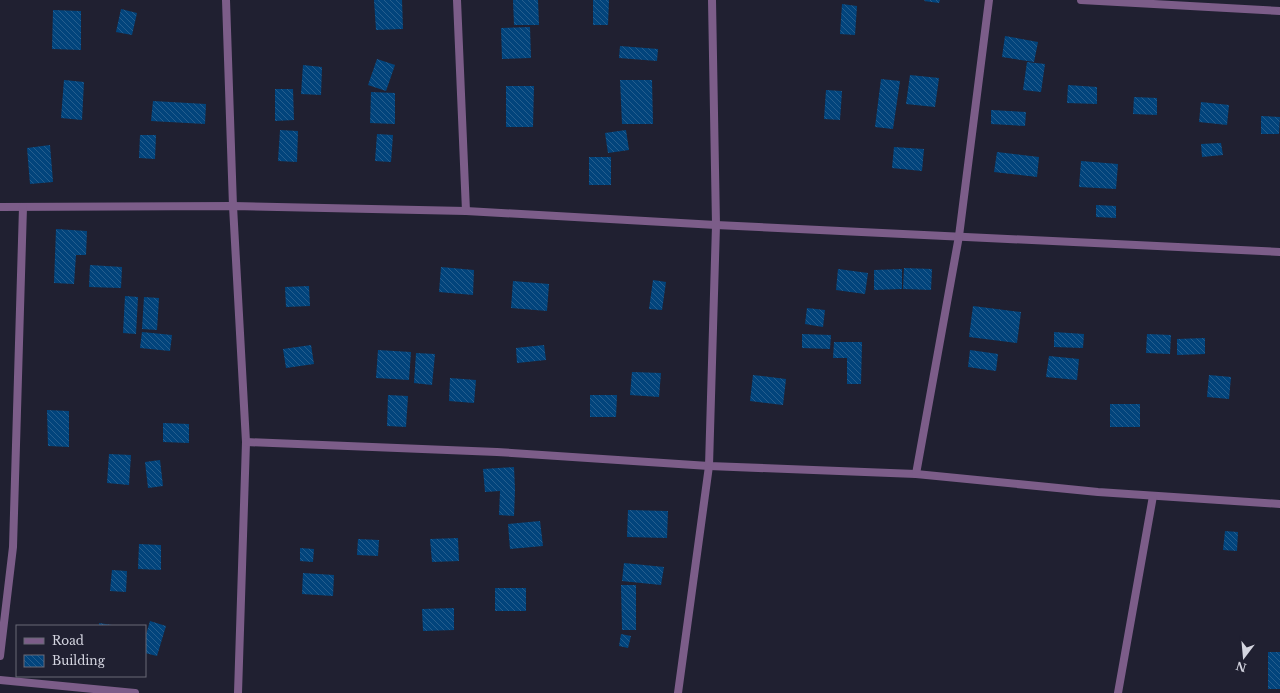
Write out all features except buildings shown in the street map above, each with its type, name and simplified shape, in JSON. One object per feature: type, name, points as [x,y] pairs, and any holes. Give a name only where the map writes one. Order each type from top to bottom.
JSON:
[{"type":"street","points":[[226,0],[232,206],[246,442],[238,693]]},
{"type":"street","points":[[457,0],[466,210]]},
{"type":"street","points":[[678,693],[708,466],[716,225],[712,0]]},
{"type":"street","points":[[916,474],[959,236],[989,0]]},
{"type":"street","points":[[1081,0],[1280,11]]},
{"type":"street","points":[[0,207],[232,206],[466,210],[716,225],[1280,252]]},
{"type":"street","points":[[0,656],[13,547],[23,207]]},
{"type":"street","points":[[246,442],[497,452],[708,466],[916,474],[1098,492],[1280,504]]},
{"type":"street","points":[[1118,693],[1153,496]]},
{"type":"street","points":[[0,680],[135,693]]}]
